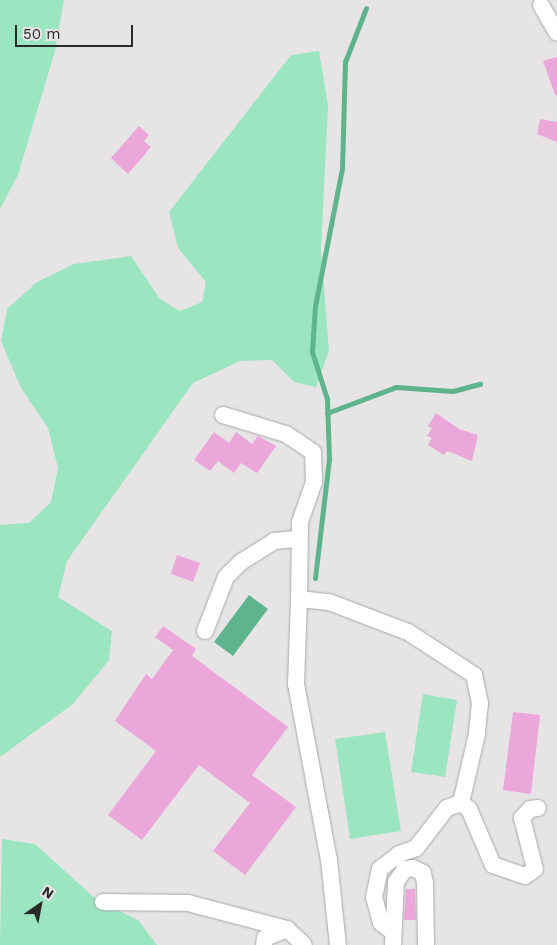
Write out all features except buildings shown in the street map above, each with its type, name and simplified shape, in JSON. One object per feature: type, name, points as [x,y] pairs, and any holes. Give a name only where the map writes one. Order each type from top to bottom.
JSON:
[{"type":"street","points":[[540,2],[557,33]]},
{"type":"street","points":[[223,415],[286,434],[313,452],[317,465],[299,539],[296,684],[329,860],[338,945]]},
{"type":"street","points":[[205,631],[226,577],[241,562],[274,541],[299,539]]},
{"type":"street","points":[[299,599],[329,602],[408,632],[474,675],[480,704],[477,734],[462,803]]},
{"type":"street","points":[[462,803],[469,809],[493,865],[510,874],[525,876],[535,869],[522,818],[530,809],[538,808]]},
{"type":"street","points":[[393,938],[380,923],[374,897],[380,869],[398,854],[416,848],[447,808],[462,803]]},
{"type":"street","points":[[393,938],[396,882],[405,869],[413,868],[422,873],[425,883],[426,945]]},
{"type":"street","points":[[103,902],[188,903],[287,929],[304,945]]},
{"type":"street","points":[[264,945],[265,938],[287,929]]},
{"type":"shaded area","points":[[0,0],[64,0],[55,51],[18,175],[0,209]]},
{"type":"shaded area","points":[[319,51],[328,106],[321,250],[329,351],[316,387],[294,382],[272,360],[240,361],[193,383],[67,561],[58,597],[112,631],[109,660],[73,704],[0,757],[0,525],[29,523],[51,502],[58,468],[48,428],[21,388],[1,341],[7,309],[37,282],[74,264],[131,256],[160,299],[180,311],[202,302],[206,282],[178,248],[169,212],[291,55]]},
{"type":"shaded area","points":[[249,595],[268,609],[233,656],[214,642]]},
{"type":"shaded area","points":[[423,694],[457,700],[445,777],[411,772]]},
{"type":"shaded area","points":[[385,732],[401,831],[350,839],[335,739]]},
{"type":"shaded area","points":[[2,839],[35,844],[98,901],[138,920],[157,945],[0,945]]},
{"type":"waterway","points":[[315,578],[329,459],[327,399],[312,352],[315,306],[342,169],[345,62],[366,8]]},
{"type":"waterway","points":[[327,413],[396,387],[453,391],[480,384]]}]
